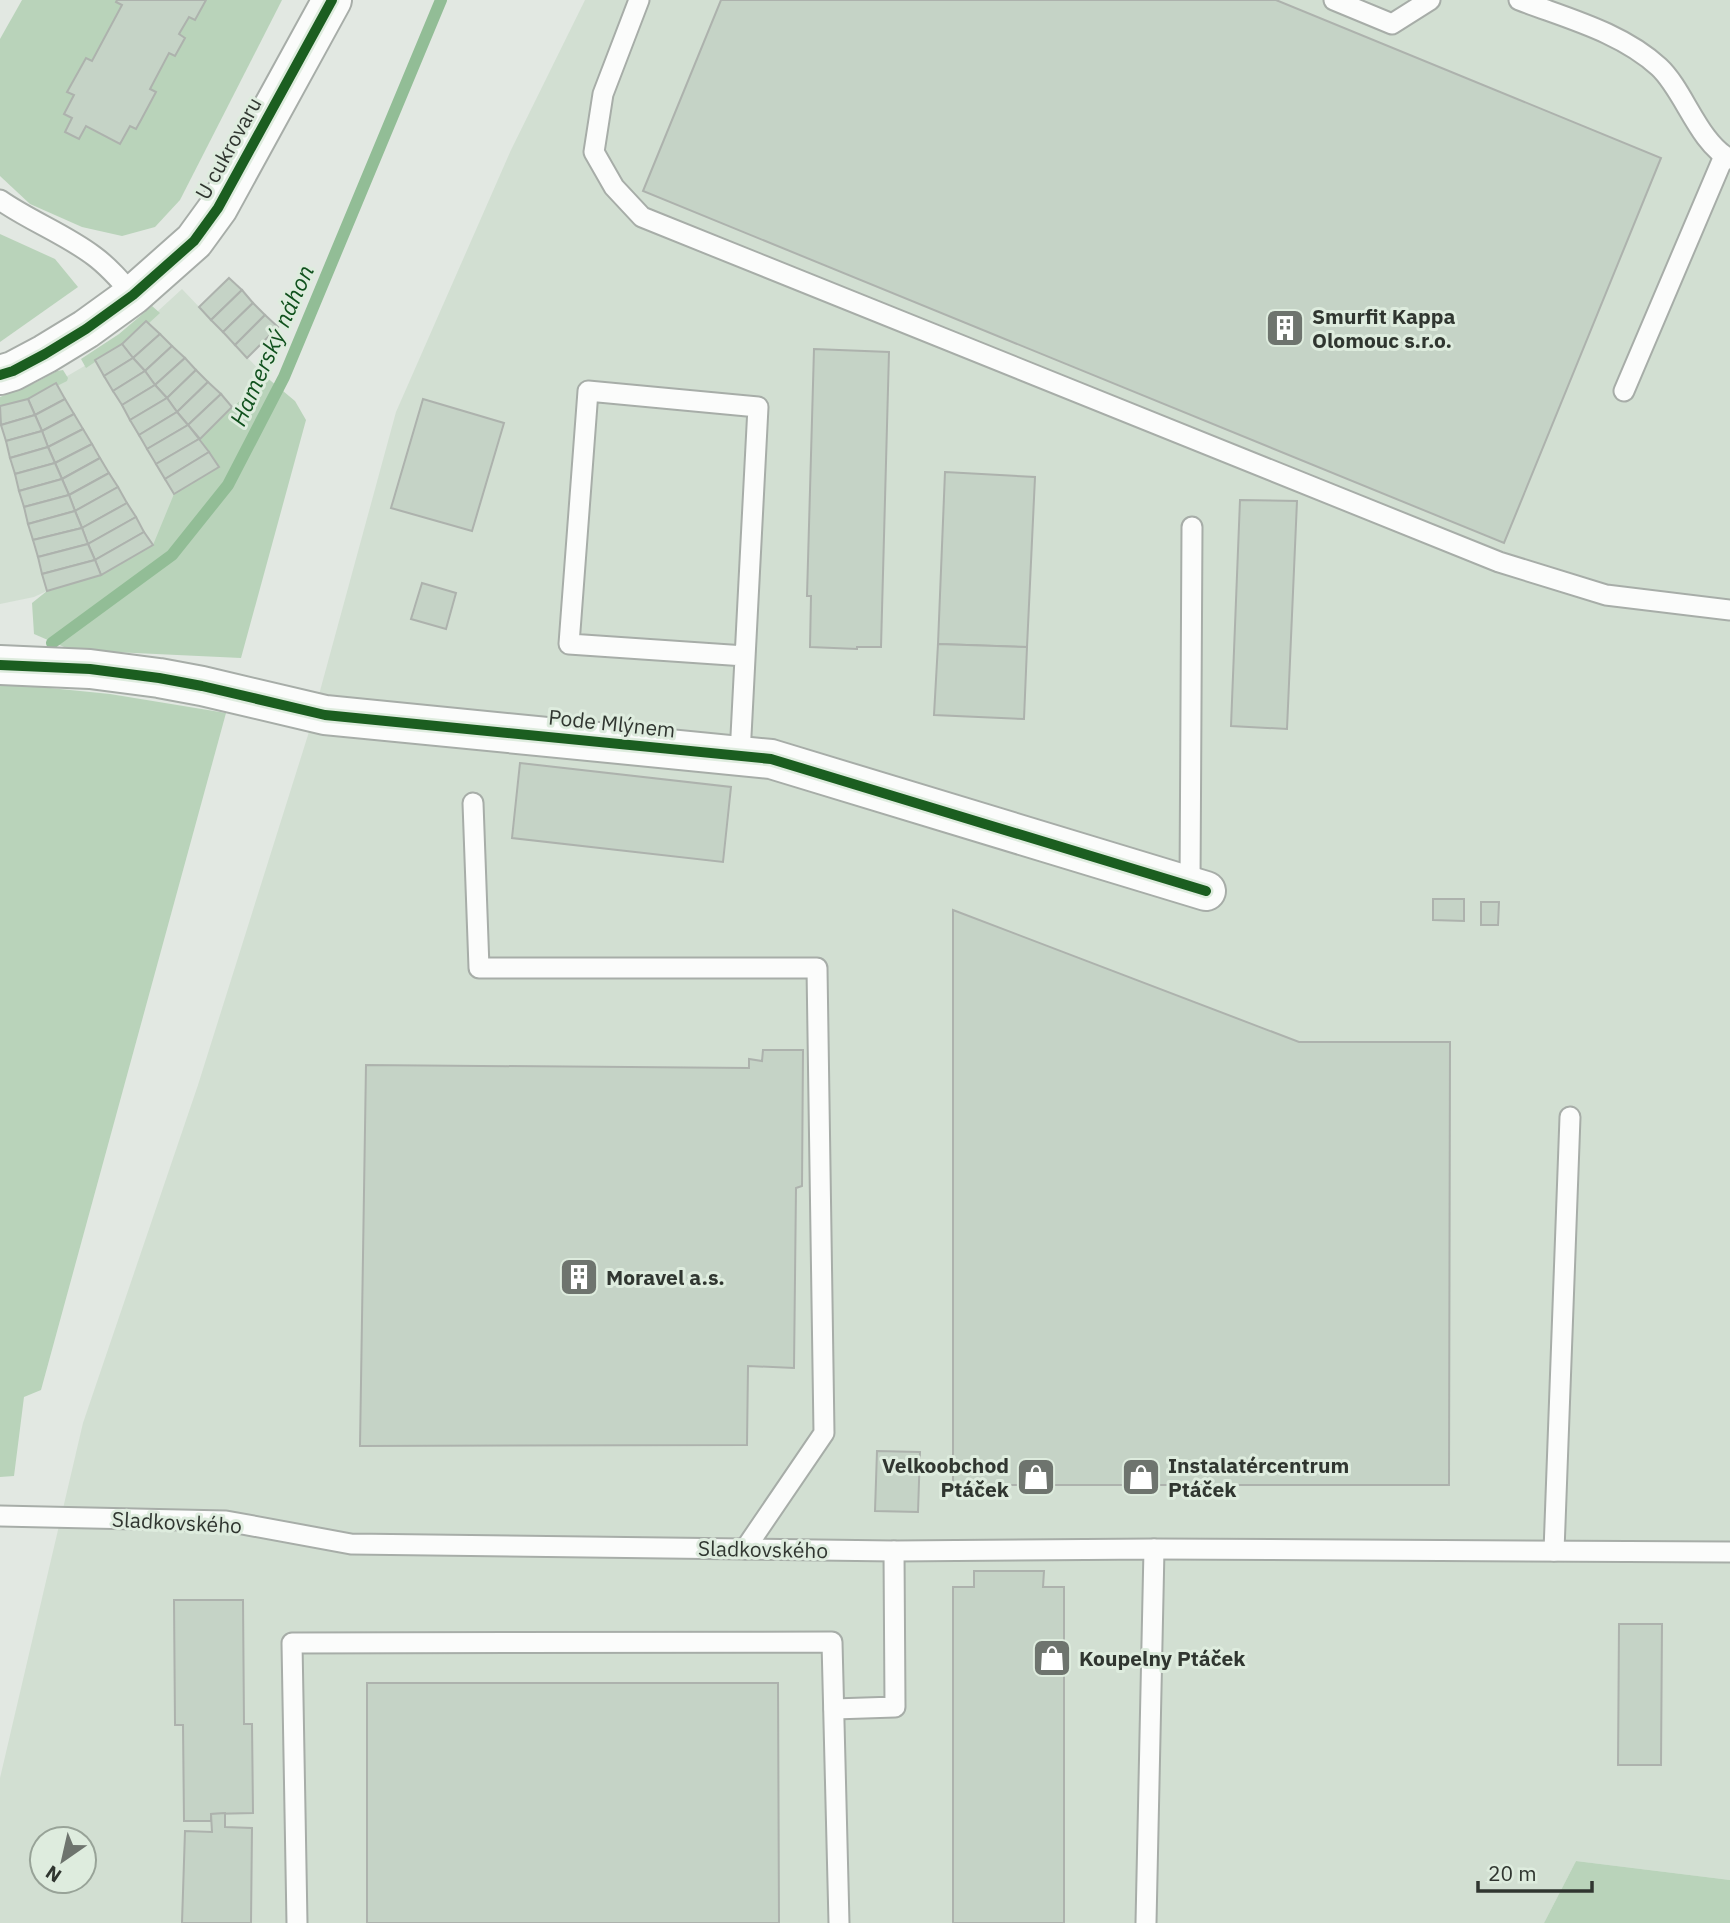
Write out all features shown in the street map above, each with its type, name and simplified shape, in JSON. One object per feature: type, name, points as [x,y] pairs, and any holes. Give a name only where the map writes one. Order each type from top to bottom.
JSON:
[{"type":"street","name":"U cukrovaru","points":[[133,295],[194,240],[219,208],[332,0]]},
{"type":"street","points":[[0,374],[13,371],[45,354],[133,295]]},
{"type":"street","name":"Pode Mlýnem","points":[[0,665],[90,669],[159,678],[325,715],[771,759],[1198,888]]},
{"type":"lane","points":[[639,0],[603,94],[594,152],[614,187],[642,217],[1499,562],[1606,595],[1730,610]]},
{"type":"lane","points":[[1334,0],[1392,24],[1430,0]]},
{"type":"lane","points":[[1519,0],[1612,36],[1639,51],[1661,68],[1689,113],[1727,158],[1624,391]]},
{"type":"lane","points":[[0,200],[26,218],[96,257],[133,295]]},
{"type":"lane","points":[[740,755],[746,656],[758,407],[588,391],[569,644],[746,656]]},
{"type":"lane","points":[[1192,527],[1198,888]]},
{"type":"lane","points":[[473,803],[479,968],[817,968],[824,1433],[745,1549]]},
{"type":"lane","points":[[1554,1551],[1570,1116]]},
{"type":"lane","name":"Sladkovského","points":[[0,1516],[226,1521],[351,1544],[894,1551],[1154,1549],[1730,1552]]},
{"type":"lane","points":[[1146,1923],[1154,1549]]},
{"type":"lane","points":[[834,1709],[895,1707],[894,1551]]},
{"type":"lane","points":[[297,1923],[292,1643],[832,1642],[839,1923]]},
{"type":"shaded area","points":[[585,0],[1730,0],[1730,1880],[1576,1861],[1544,1923],[0,1923],[0,1778],[83,1423],[198,1085],[308,735],[396,412],[511,150]]},
{"type":"shaded area","points":[[182,289],[265,376],[199,439],[219,467],[191,519],[101,575],[34,597],[0,604],[0,406],[28,399],[122,344]]},
{"type":"green space","points":[[22,0],[282,0],[180,200],[155,227],[122,236],[82,227],[30,204],[0,176],[0,39]]},
{"type":"green space","points":[[0,234],[55,259],[78,287],[0,342]]},
{"type":"green space","points":[[152,306],[160,313],[149,323],[146,321],[122,344],[86,368],[81,359],[119,334]]},
{"type":"green space","points":[[63,370],[67,381],[57,386],[55,384],[28,399],[0,406],[0,397]]},
{"type":"green space","points":[[265,376],[295,401],[306,420],[241,658],[71,650],[34,634],[32,603],[47,591],[101,575],[153,545],[174,494],[218,467],[200,439]]},
{"type":"green space","points":[[0,683],[110,694],[226,713],[41,1390],[24,1397],[14,1476],[0,1477]]},
{"type":"green space","points":[[1576,1861],[1730,1880],[1730,1923],[1544,1923]]},
{"type":"building","points":[[206,0],[195,20],[189,17],[179,34],[185,38],[175,56],[169,53],[150,89],[156,92],[136,129],[130,126],[120,144],[86,126],[79,139],[65,132],[72,118],[64,114],[74,95],[67,92],[86,58],[92,61],[122,5],[116,2]]},
{"type":"building","name":"Smurfit Kappa Olomouc s.r.o.","points":[[721,0],[1276,0],[1661,158],[1504,543],[643,191]]},
{"type":"building","points":[[229,278],[242,290],[211,320],[199,307]]},
{"type":"building","points":[[242,290],[253,303],[223,332],[211,320]]},
{"type":"building","points":[[253,303],[265,315],[235,345],[223,332]]},
{"type":"building","points":[[265,315],[278,327],[247,358],[235,345]]},
{"type":"building","points":[[146,321],[160,334],[133,358],[122,344]]},
{"type":"building","points":[[160,334],[172,346],[145,371],[133,358]]},
{"type":"building","points":[[122,344],[133,358],[104,376],[95,360]]},
{"type":"building","points":[[172,346],[185,358],[155,385],[145,371]]},
{"type":"building","points":[[814,349],[889,352],[881,647],[810,647],[811,596],[807,596]]},
{"type":"building","points":[[133,358],[145,371],[113,391],[104,376]]},
{"type":"building","points":[[185,358],[196,370],[167,398],[155,385]]},
{"type":"building","points":[[196,370],[208,382],[177,412],[167,398]]},
{"type":"building","points":[[145,371],[155,385],[122,405],[113,391]]},
{"type":"building","points":[[208,382],[221,394],[188,425],[177,412]]},
{"type":"building","points":[[56,383],[65,399],[35,415],[28,399]]},
{"type":"building","points":[[155,385],[167,398],[130,420],[122,405]]},
{"type":"building","points":[[221,394],[232,407],[200,439],[188,425]]},
{"type":"building","points":[[167,398],[177,412],[139,435],[130,420]]},
{"type":"building","points":[[28,399],[35,415],[1,425],[0,406]]},
{"type":"building","points":[[65,399],[74,414],[42,431],[35,415]]},
{"type":"building","points":[[423,399],[504,423],[472,531],[391,508]]},
{"type":"building","points":[[177,412],[188,425],[147,449],[139,435]]},
{"type":"building","points":[[74,414],[83,429],[48,447],[42,431]]},
{"type":"building","points":[[35,415],[42,431],[6,441],[1,425]]},
{"type":"building","points":[[188,425],[199,439],[156,464],[147,449]]},
{"type":"building","points":[[83,429],[92,444],[55,463],[48,447]]},
{"type":"building","points":[[42,431],[48,447],[10,458],[6,441]]},
{"type":"building","points":[[199,439],[209,452],[165,479],[156,464]]},
{"type":"building","points":[[92,444],[100,458],[62,479],[55,463]]},
{"type":"building","points":[[48,447],[55,463],[15,474],[10,458]]},
{"type":"building","points":[[209,452],[219,467],[174,494],[165,479]]},
{"type":"building","points":[[100,458],[109,473],[69,495],[62,479]]},
{"type":"building","points":[[55,463],[62,479],[19,491],[15,474]]},
{"type":"building","points":[[945,472],[1035,477],[1027,647],[938,644]]},
{"type":"building","points":[[109,473],[118,487],[75,511],[69,495]]},
{"type":"building","points":[[62,479],[69,495],[24,507],[19,491]]},
{"type":"building","points":[[118,487],[127,503],[82,528],[75,511]]},
{"type":"building","points":[[69,495],[75,511],[28,524],[24,507]]},
{"type":"building","points":[[1240,500],[1297,501],[1287,729],[1231,726]]},
{"type":"building","points":[[127,503],[136,517],[88,544],[82,528]]},
{"type":"building","points":[[75,511],[82,528],[33,540],[28,524]]},
{"type":"building","points":[[136,517],[144,532],[95,560],[88,544]]},
{"type":"building","points":[[82,528],[88,544],[38,557],[33,540]]},
{"type":"building","points":[[144,532],[153,545],[101,575],[95,560]]},
{"type":"building","points":[[88,544],[95,560],[42,574],[38,557]]},
{"type":"building","points":[[95,560],[101,575],[47,591],[42,574]]},
{"type":"building","points":[[422,583],[456,593],[446,629],[411,619]]},
{"type":"building","points":[[938,644],[1027,647],[1024,719],[934,715]]},
{"type":"building","points":[[520,763],[731,787],[723,862],[512,838]]},
{"type":"building","points":[[1433,899],[1464,899],[1464,921],[1433,920]]},
{"type":"building","points":[[1481,902],[1499,902],[1498,925],[1481,925]]},
{"type":"building","points":[[953,910],[1299,1042],[1450,1042],[1449,1485],[953,1485]]},
{"type":"building","name":"Moravel a.s.","points":[[763,1050],[803,1050],[802,1186],[796,1188],[794,1368],[748,1366],[747,1445],[360,1446],[366,1065],[749,1068],[749,1059],[762,1061]]},
{"type":"building","points":[[877,1451],[920,1452],[918,1512],[875,1511]]},
{"type":"building","points":[[974,1571],[1044,1571],[1043,1587],[1064,1587],[1064,1923],[953,1923],[953,1587],[974,1587]]},
{"type":"building","points":[[174,1600],[243,1600],[244,1724],[252,1724],[253,1813],[211,1814],[211,1821],[184,1821],[183,1725],[175,1725]]},
{"type":"building","points":[[1619,1624],[1662,1624],[1661,1765],[1618,1765]]},
{"type":"building","points":[[367,1683],[778,1683],[779,1923],[367,1923]]},
{"type":"building","points":[[225,1813],[225,1827],[252,1828],[251,1923],[182,1923],[185,1831],[212,1832],[211,1814]]},
{"type":"waterway","name":"Hamerský náhon","points":[[52,643],[172,555],[228,485],[284,377],[441,0]]},
{"type":"cycle path","points":[[0,375],[45,354],[86,329],[133,295],[194,241],[218,208],[332,0]]},
{"type":"cycle path","points":[[0,665],[90,669],[159,678],[325,715],[771,759],[1206,891]]},
{"type":"place","name":"Smurfit Kappa Olomouc s.r.o.","points":[[1285,328]]},
{"type":"place","name":"Moravel a.s.","points":[[579,1277]]},
{"type":"place","name":"Velkoobchod Ptáček","points":[[1036,1477]]},
{"type":"place","name":"Instalatércentrum Ptáček","points":[[1141,1477]]},
{"type":"place","name":"Koupelny Ptáček","points":[[1052,1658]]}]
